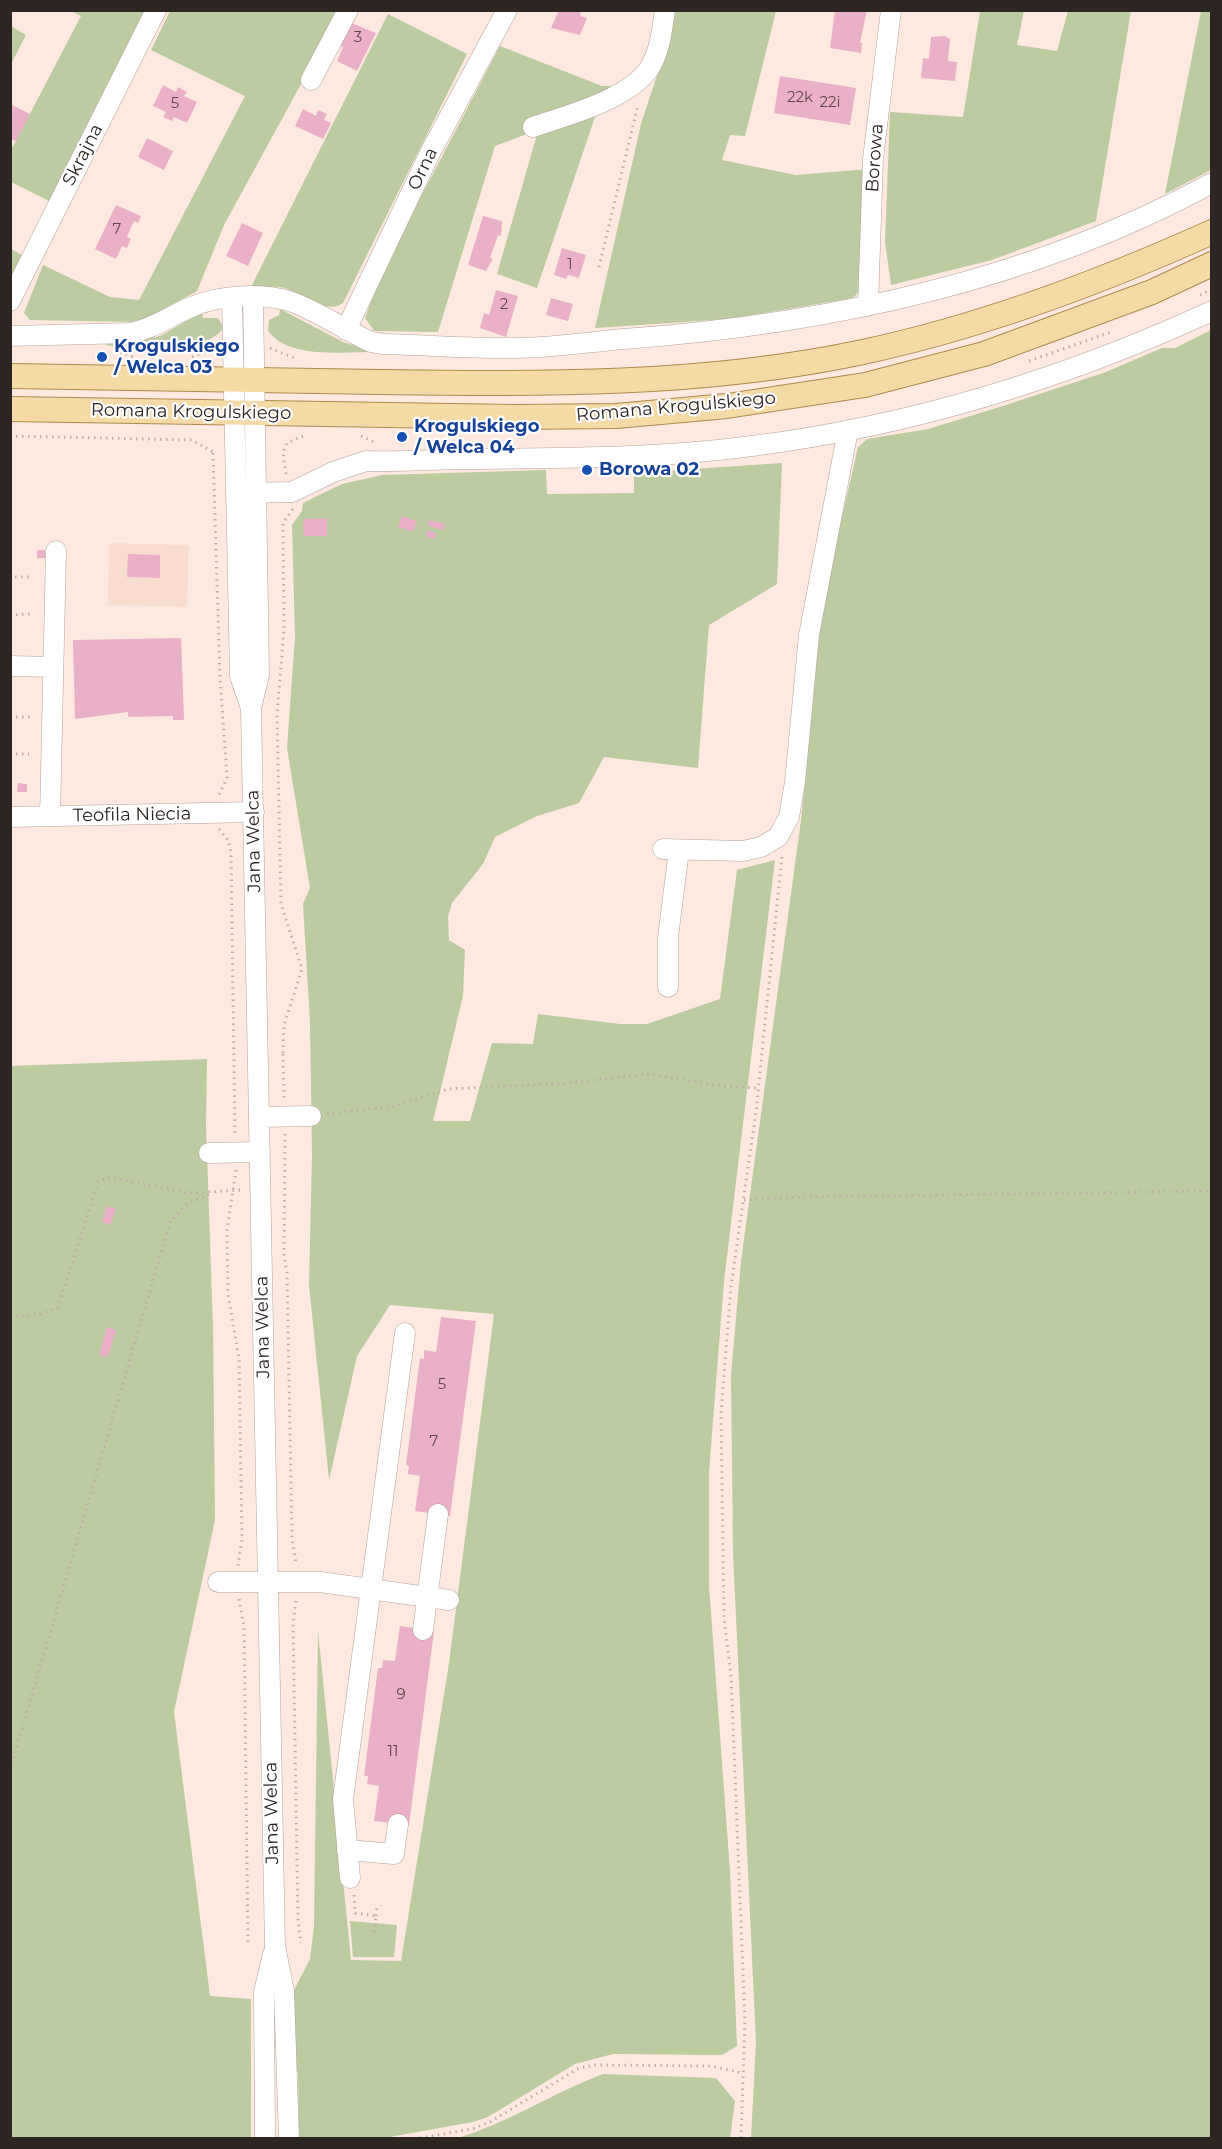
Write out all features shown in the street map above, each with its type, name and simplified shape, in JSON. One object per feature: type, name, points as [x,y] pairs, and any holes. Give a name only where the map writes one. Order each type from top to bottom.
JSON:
[{"type":"main road","name":"Romana Krogulskiego","points":[[10,376],[561,384],[721,373],[863,352],[976,323],[1050,299],[1141,264],[1212,232]]},
{"type":"main road","name":"Romana Krogulskiego","points":[[10,409],[515,417],[616,416],[728,406],[865,385],[984,354],[1152,292],[1212,264]]},
{"type":"street","name":"Skrajna","points":[[10,301],[156,10]]},
{"type":"street","points":[[310,80],[348,10]]},
{"type":"street","name":"Orna","points":[[346,330],[430,153],[507,10]]},
{"type":"street","points":[[533,127],[590,108],[639,80],[650,67],[659,43],[665,10]]},
{"type":"street","name":"Borowa","points":[[868,306],[873,159],[891,10]]},
{"type":"street","points":[[10,336],[143,331],[192,306],[232,298],[291,302],[371,342],[384,344],[538,348],[725,331],[810,319],[960,284],[1125,226],[1212,183]]},
{"type":"street","points":[[232,298],[234,347],[246,380]]},
{"type":"street","points":[[246,412],[246,380],[255,347],[253,298]]},
{"type":"street","points":[[237,493],[292,492],[342,468],[366,461],[623,458],[752,446],[848,430],[948,407],[1022,386],[1114,353],[1212,311]]},
{"type":"street","name":"Jana Welca","points":[[246,412],[237,493],[240,676],[251,708]]},
{"type":"street","name":"Jana Welca","points":[[246,412],[257,493],[259,675],[251,708],[275,1946],[284,1991],[289,2139]]},
{"type":"street","points":[[668,987],[671,850],[743,851],[760,847],[778,837],[789,817],[795,782],[809,635],[848,430]]},
{"type":"street","points":[[50,816],[56,550]]},
{"type":"street","points":[[10,666],[53,667]]},
{"type":"street","name":"Teofila Niecia","points":[[10,818],[254,812]]},
{"type":"street","points":[[260,1116],[311,1116]]},
{"type":"street","points":[[209,1153],[260,1152]]},
{"type":"street","points":[[352,1885],[343,1799],[405,1333]]},
{"type":"street","points":[[423,1630],[438,1514]]},
{"type":"street","points":[[227,1582],[297,1581],[449,1600]]},
{"type":"street","points":[[347,1850],[394,1854],[398,1824]]},
{"type":"street","name":"Jana Welca","points":[[265,2139],[264,1992],[275,1946]]},
{"type":"path","points":[[599,267],[640,97],[639,80]]},
{"type":"path","points":[[182,357],[210,348],[234,347]]},
{"type":"path","points":[[255,347],[274,348],[298,359]]},
{"type":"path","points":[[113,350],[135,357]]},
{"type":"path","points":[[10,436],[192,440],[213,453],[220,453]]},
{"type":"path","points":[[276,452],[283,452],[287,476]]},
{"type":"path","points":[[213,453],[220,676],[227,778],[219,798]]},
{"type":"path","points":[[295,501],[295,507],[283,523],[284,628],[277,715],[281,904],[302,969],[284,1025],[283,1053],[284,1255],[287,1272],[292,1537],[297,1581],[293,1623],[297,1919],[301,1944]]},
{"type":"path","points":[[15,577],[32,577]]},
{"type":"path","points":[[10,615],[31,614]]},
{"type":"path","points":[[10,717],[30,717]]},
{"type":"path","points":[[10,754],[29,754]]},
{"type":"path","points":[[218,822],[220,833],[228,840],[231,852],[236,1152],[227,1230],[228,1294],[239,1359],[242,1539],[227,1582],[244,1627],[248,1945]]},
{"type":"path","points":[[741,2139],[745,2022],[731,1676],[723,1608],[721,1413],[731,1286],[759,1088],[766,1001],[781,889],[783,847],[778,837]]},
{"type":"path","points":[[311,1116],[395,1106],[448,1089],[568,1083],[649,1074],[723,1086],[759,1088]]},
{"type":"path","points":[[10,1317],[40,1314],[58,1307],[98,1182],[108,1177],[189,1193],[233,1192],[261,1184]]},
{"type":"path","points":[[744,1200],[813,1196],[1212,1191]]},
{"type":"path","points":[[10,1770],[171,1222],[186,1205],[213,1192]]},
{"type":"path","points":[[352,1885],[355,1913],[376,1916]]},
{"type":"path","points":[[374,1934],[377,1908],[381,1906]]},
{"type":"path","points":[[420,2139],[472,2129],[490,2122],[579,2068],[595,2065],[711,2066],[742,2073]]},
{"type":"shaded area","points":[[109,543],[189,545],[187,607],[108,605]]},
{"type":"green space","points":[[71,11],[146,11],[51,202],[11,182],[10,152],[81,16]]},
{"type":"green space","points":[[170,11],[341,11],[224,225],[197,291],[150,317],[131,322],[30,320],[24,313],[43,265],[110,297],[139,300],[245,96],[151,50]]},
{"type":"green space","points":[[674,11],[776,11],[745,136],[730,135],[722,160],[796,175],[869,169],[862,288],[853,298],[729,319],[595,328],[641,124],[669,39]]},
{"type":"green space","points":[[980,11],[1024,11],[1017,45],[1057,51],[1068,11],[1131,11],[1096,221],[992,260],[891,285],[885,242],[890,112],[963,117]]},
{"type":"green space","points":[[1201,11],[1211,11],[1211,170],[1165,194]]},
{"type":"green space","points":[[388,14],[467,54],[343,303],[328,307],[278,287],[250,289]]},
{"type":"green space","points":[[11,26],[26,35],[11,64]]},
{"type":"green space","points":[[500,46],[602,86],[620,86],[527,134],[495,146],[438,332],[374,331],[365,318],[383,269]]},
{"type":"green space","points":[[597,111],[537,288],[497,274],[538,131]]},
{"type":"green space","points":[[11,249],[24,256],[11,281]]},
{"type":"green space","points":[[280,309],[343,342],[374,352],[316,352],[288,346],[276,339],[268,330],[269,320],[279,315]]},
{"type":"green space","points":[[202,312],[203,318],[218,318],[224,328],[200,344],[150,351],[104,344],[129,343],[160,336]]},
{"type":"green space","points":[[1211,330],[1211,2138],[751,2138],[756,2043],[733,1553],[731,1375],[741,1261],[801,820],[814,690],[817,627],[858,447],[867,439],[928,429],[1106,372],[1162,348],[1175,348]]},
{"type":"green space","points":[[782,463],[777,584],[709,625],[698,768],[604,757],[579,803],[537,816],[495,837],[483,864],[452,903],[448,917],[449,940],[465,950],[463,996],[433,1121],[470,1121],[492,1043],[533,1044],[538,1014],[620,1024],[647,1024],[720,999],[737,870],[775,860],[724,1281],[709,1472],[709,1586],[730,1871],[737,2046],[722,2055],[613,2054],[575,2064],[488,2117],[473,2122],[384,2138],[299,2138],[298,2073],[292,2061],[291,1996],[310,1959],[314,1926],[318,1631],[351,1960],[401,1961],[449,1663],[494,1314],[390,1305],[357,1356],[329,1480],[309,1285],[312,1154],[310,1022],[303,904],[310,888],[287,748],[295,637],[292,525],[302,511],[303,503],[342,484],[382,475],[546,470],[547,494],[634,493],[634,473]]},
{"type":"green space","points":[[207,1059],[206,1125],[213,1327],[215,1520],[174,1712],[210,1996],[251,1999],[251,2138],[11,2138],[10,1066]]},
{"type":"green space","points":[[350,1921],[397,1925],[394,1957],[353,1957]]},
{"type":"green space","points":[[603,2074],[716,2078],[735,2101],[730,2138],[458,2138],[495,2124]]},
{"type":"building","points":[[559,10],[581,12],[580,16],[587,18],[580,35],[551,28]]},
{"type":"building","points":[[835,10],[867,10],[860,43],[862,43],[861,53],[830,48]]},
{"type":"building","points":[[349,22],[376,33],[357,71],[337,61],[343,47],[338,45]]},
{"type":"building","points":[[945,36],[950,39],[948,61],[957,62],[955,81],[921,78],[923,58],[929,59],[931,37]]},
{"type":"building","points":[[780,76],[856,88],[850,125],[774,113]]},
{"type":"building","points":[[163,85],[176,92],[178,87],[187,92],[184,96],[197,102],[187,123],[174,117],[172,121],[163,117],[166,112],[153,106]]},
{"type":"building","points":[[10,104],[30,114],[16,141],[10,139]]},
{"type":"building","points":[[303,109],[316,116],[318,110],[327,114],[324,120],[331,123],[323,139],[295,126]]},
{"type":"building","points":[[147,138],[173,151],[164,170],[138,157]]},
{"type":"building","points":[[116,205],[141,216],[138,223],[134,221],[127,237],[131,239],[127,248],[122,246],[116,259],[95,249]]},
{"type":"building","points":[[483,216],[502,221],[501,236],[498,235],[490,258],[493,259],[486,271],[468,265]]},
{"type":"building","points":[[242,223],[263,233],[248,266],[226,256]]},
{"type":"building","points":[[562,248],[586,255],[579,278],[568,275],[566,279],[554,275]]},
{"type":"building","points":[[496,290],[518,296],[506,337],[480,328],[484,313],[489,315]]},
{"type":"building","points":[[551,298],[573,304],[568,321],[546,315]]},
{"type":"building","points":[[402,516],[417,521],[413,532],[398,527]]},
{"type":"building","points":[[327,518],[327,536],[304,536],[303,519]]},
{"type":"building","points":[[429,520],[445,524],[444,530],[428,526]]},
{"type":"building","points":[[427,530],[436,533],[434,539],[426,536]]},
{"type":"building","points":[[37,550],[45,550],[45,558],[37,558]]},
{"type":"building","points":[[128,554],[160,555],[160,578],[127,577]]},
{"type":"building","points":[[181,638],[184,720],[173,720],[173,716],[128,717],[128,712],[75,719],[73,640]]},
{"type":"building","points":[[18,783],[27,784],[27,792],[17,792]]},
{"type":"building","points":[[107,1206],[116,1209],[110,1225],[102,1222]]},
{"type":"building","points":[[441,1317],[476,1321],[450,1516],[415,1511],[420,1476],[408,1474],[409,1466],[406,1465],[420,1358],[424,1359],[424,1350],[436,1352]]},
{"type":"building","points":[[107,1327],[116,1330],[108,1357],[99,1355]]},
{"type":"building","points":[[400,1626],[434,1631],[409,1825],[374,1821],[379,1786],[367,1784],[368,1776],[364,1776],[378,1668],[382,1668],[383,1660],[395,1661]]},
{"type":"place","name":"Krogulskiego / Welca 03","points":[[102,357]]},
{"type":"place","name":"Krogulskiego / Welca 04","points":[[402,437]]},
{"type":"place","name":"Borowa 02","points":[[587,470]]}]
